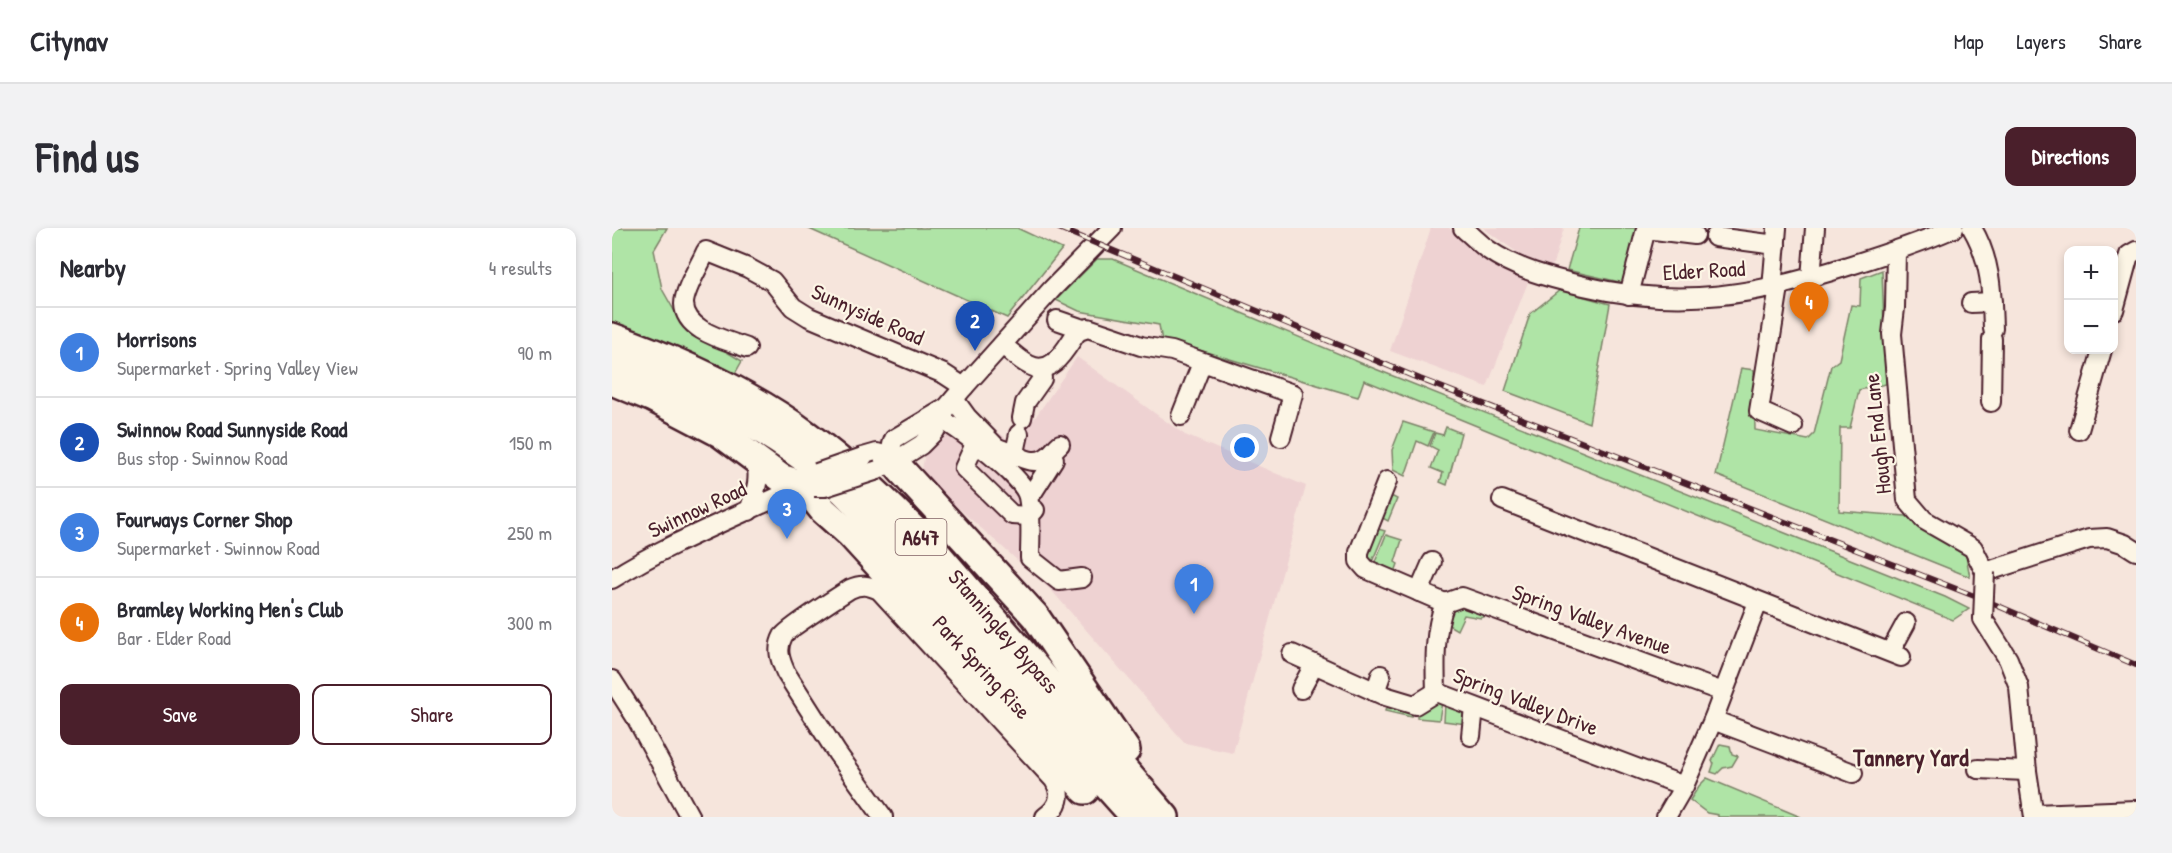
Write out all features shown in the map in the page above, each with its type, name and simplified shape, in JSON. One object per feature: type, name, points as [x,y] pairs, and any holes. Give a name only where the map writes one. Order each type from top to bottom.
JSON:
[{"type":"highway","name":"Stanningley Bypass","points":[[612,337],[657,353],[744,395],[805,434],[863,480],[901,515],[939,556],[1166,817]]},
{"type":"highway","name":"Stanningley Bypass","points":[[612,362],[722,408],[784,445],[841,488],[946,601],[1082,760],[1134,817]]},
{"type":"highway","points":[[612,381],[652,398],[720,433],[781,478],[807,484]]},
{"type":"highway","name":"A647","points":[[885,463],[900,469],[1035,616],[1146,780],[1166,817]]},
{"type":"highway","name":"A647","points":[[807,484],[822,510],[851,535],[1110,817]]},
{"type":"street","name":"Swinnow Road","points":[[807,484],[825,487],[905,455],[921,445],[935,430],[951,403],[1002,345],[1052,289],[1112,228]]},
{"type":"street","name":"Elder Road","points":[[1463,228],[1487,249],[1513,264],[1536,273],[1629,295],[1700,298],[1775,288],[1896,251],[1954,228]]},
{"type":"street","points":[[1629,295],[1646,228],[1695,235]]},
{"type":"street","points":[[1811,278],[1815,228]]},
{"type":"street","points":[[1972,228],[1987,261],[1991,282],[1991,402]]},
{"type":"street","points":[[1715,237],[1776,236],[1775,288],[1759,411],[1793,426]]},
{"type":"street","name":"Sunnyside Road","points":[[747,348],[699,329],[688,319],[684,305],[687,292],[706,251],[748,268],[772,281],[793,307],[809,317],[944,374],[951,403]]},
{"type":"street","name":"Hough End Lane","points":[[1896,251],[1899,308],[1892,334],[1906,500],[1924,520],[1973,548],[1985,572]]},
{"type":"street","points":[[2117,300],[2129,255],[2136,251]]},
{"type":"street","points":[[1971,303],[1992,302]]},
{"type":"street","points":[[1057,320],[1141,346],[1172,351],[1293,394],[1281,437]]},
{"type":"street","points":[[1002,345],[1030,366],[1041,368],[1050,366],[1075,335],[1083,329]]},
{"type":"street","points":[[2079,430],[2101,354]]},
{"type":"street","points":[[1181,416],[1203,363]]},
{"type":"street","points":[[1006,458],[1020,426],[1026,403],[1042,379],[1041,368]]},
{"type":"street","points":[[951,403],[962,423]]},
{"type":"street","points":[[951,403],[957,428],[975,444],[1006,458],[1029,461],[1041,461],[1053,450],[1058,452],[1029,497],[1012,515],[964,468],[975,444]]},
{"type":"street","points":[[951,403],[1006,458],[1029,497],[1036,556],[1059,580]]},
{"type":"street","name":"Swinnow Road","points":[[612,579],[699,531],[807,484],[817,473],[877,453],[885,463]]},
{"type":"street","points":[[749,511],[759,475],[756,459]]},
{"type":"street","points":[[1387,481],[1359,552],[1359,561],[1366,569],[1446,603]]},
{"type":"street","points":[[1029,497],[1030,558],[1059,580],[1082,578]]},
{"type":"street","points":[[1502,500],[1897,655],[1894,645],[1906,623]]},
{"type":"street","points":[[2136,551],[2125,544],[2107,538],[2089,539],[1985,572],[1983,619],[2008,659],[2019,687],[2034,816],[2136,810]]},
{"type":"street","points":[[1419,592],[1432,562]]},
{"type":"street","name":"Park Spring Rise","points":[[884,817],[837,753],[786,673],[778,648],[783,634],[859,585],[869,585],[879,590],[1054,780],[1059,791],[1059,798],[1053,812],[1045,817]]},
{"type":"street","name":"Spring Valley Avenue","points":[[1446,603],[1462,597],[1723,692]]},
{"type":"street","points":[[1666,817],[1684,786],[1713,720],[1758,602]]},
{"type":"street","name":"Spring Valley Drive","points":[[1446,603],[1441,613],[1434,659],[1436,692],[1684,786]]},
{"type":"street","points":[[1292,654],[1313,659],[1369,689],[1415,705],[1436,692]]},
{"type":"street","points":[[1301,689],[1313,659]]},
{"type":"street","points":[[612,680],[635,716],[690,817]]},
{"type":"street","points":[[1471,736],[1474,707]]},
{"type":"street","points":[[1713,720],[1854,773]]},
{"type":"street","points":[[1978,769],[2027,771]]},
{"type":"shaded area","points":[[1431,228],[1449,228],[1496,263],[1530,277],[1487,387],[1390,351]]},
{"type":"shaded area","points":[[1483,228],[1564,228],[1552,267],[1522,256]]},
{"type":"shaded area","points":[[1077,357],[1185,435],[1306,486],[1233,753],[1185,743],[1052,591],[921,475],[926,447],[964,408],[1016,445]]},
{"type":"green space","points":[[612,228],[667,228],[654,250],[662,289],[683,326],[742,361],[733,377],[612,325]]},
{"type":"green space","points":[[807,228],[1017,228],[1062,249],[1007,318]]},
{"type":"green space","points":[[1579,228],[1643,228],[1624,283],[1567,270]]},
{"type":"green space","points":[[1097,259],[1113,259],[1368,366],[1945,597],[1969,609],[1953,620],[1364,380],[1358,397],[1162,341],[1159,325],[1079,311],[1056,300]]},
{"type":"green space","points":[[1882,270],[1886,384],[1859,390],[1850,428],[1840,428],[1839,511],[1906,516],[1966,556],[1970,577],[1716,475],[1741,368],[1754,370],[1755,430],[1808,440],[1814,434],[1831,366],[1839,360],[1851,305],[1860,306],[1861,278]]},
{"type":"green space","points":[[1560,290],[1610,304],[1589,423],[1505,391],[1530,314]]},
{"type":"green space","points":[[1403,422],[1434,432],[1428,446],[1417,441],[1405,476],[1393,470],[1392,450]]},
{"type":"green space","points":[[1446,427],[1461,433],[1447,485],[1440,482],[1443,473],[1431,468],[1438,450],[1430,446],[1435,433],[1443,435]]},
{"type":"green space","points":[[1389,498],[1397,499],[1388,521],[1377,515]]},
{"type":"green space","points":[[1372,527],[1385,531],[1369,569],[1365,564]]},
{"type":"green space","points":[[1386,535],[1402,540],[1395,562],[1398,564],[1394,575],[1373,567]]},
{"type":"green space","points":[[1458,603],[1491,614],[1481,618],[1464,615],[1457,630],[1447,624],[1449,611]]},
{"type":"green space","points":[[1434,701],[1442,702],[1439,720],[1417,718],[1417,708]]},
{"type":"green space","points":[[1388,702],[1412,709],[1411,717],[1385,711]]},
{"type":"green space","points":[[1445,703],[1468,712],[1466,724],[1444,721]]},
{"type":"green space","points":[[1720,744],[1730,746],[1732,754],[1738,756],[1732,766],[1723,768],[1717,774],[1711,772],[1714,763],[1712,761]]},
{"type":"green space","points":[[1707,778],[1801,817],[1718,817],[1718,815],[1707,813],[1690,800]]},
{"type":"railway","points":[[1059,228],[1420,379],[1982,599],[2136,665]]},
{"type":"place","name":"Bramley Working Men's Club","points":[[1809,332]]},
{"type":"place","name":"Swinnow Road Sunnyside Road","points":[[975,351]]},
{"type":"place","name":"Fourways Corner Shop","points":[[787,539]]},
{"type":"place","name":"Morrisons","points":[[1194,614]]},
{"type":"district","name":"Tannery Yard","points":[[1911,757]]}]
